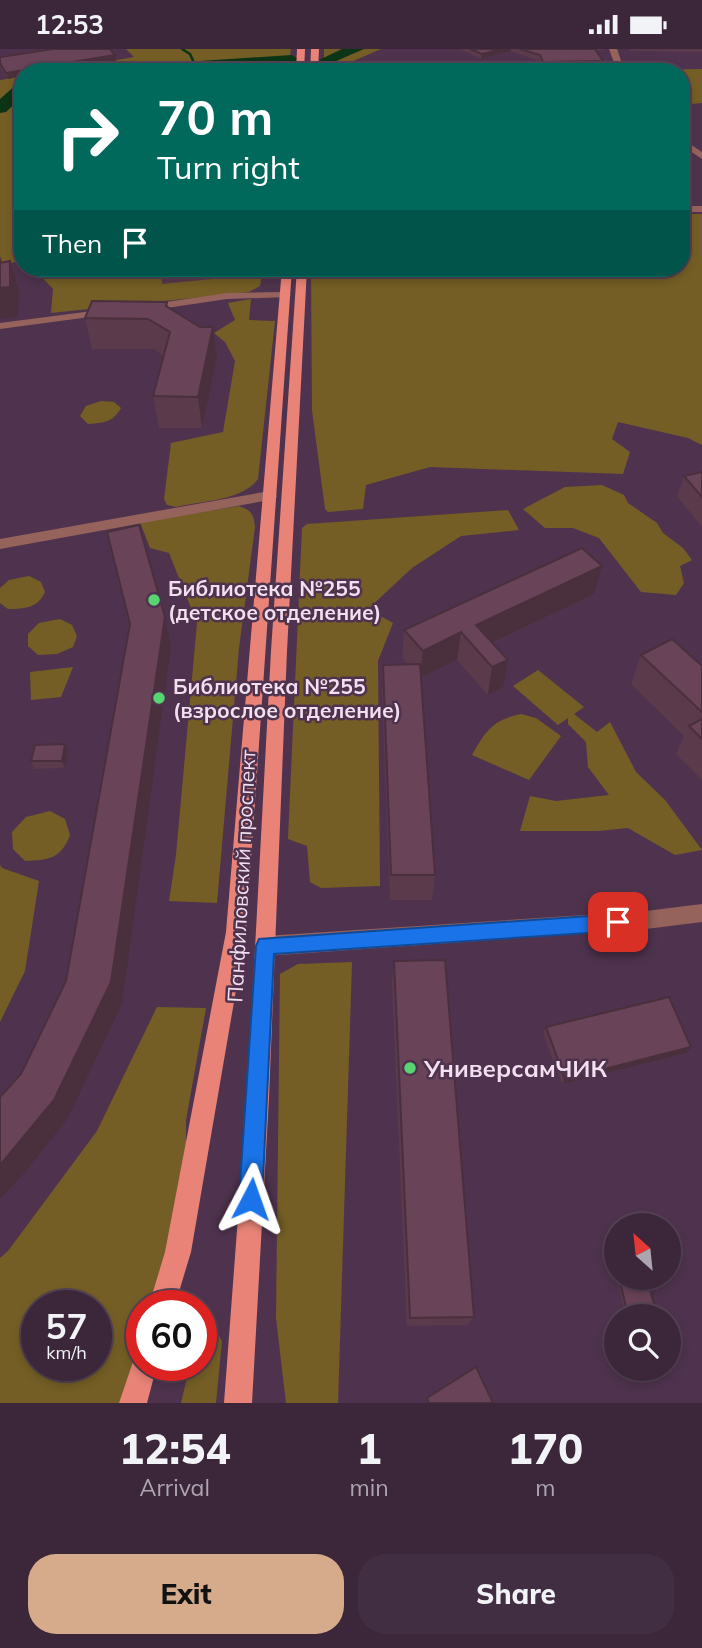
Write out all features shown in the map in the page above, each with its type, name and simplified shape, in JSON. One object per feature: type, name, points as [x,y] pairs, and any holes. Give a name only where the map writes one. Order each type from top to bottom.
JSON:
[{"type":"main road","name":"Панфиловский проспект","points":[[167,1290],[178,1252],[236,932],[286,277]]},
{"type":"main road","name":"Панфиловский проспект","points":[[238,1403],[302,277]]},
{"type":"main road","points":[[133,1403],[140,1381]]},
{"type":"street","points":[[0,326],[227,296],[285,295]]},
{"type":"street","points":[[0,544],[270,496]]},
{"type":"street","points":[[265,946],[646,920],[702,912]]},
{"type":"shaded area","points":[[126,49],[291,49],[289,63],[100,63],[134,57]]},
{"type":"shaded area","points":[[324,49],[381,49],[349,63],[330,63],[331,56],[324,59]]},
{"type":"shaded area","points":[[690,69],[702,69],[702,103],[690,104]]},
{"type":"shaded area","points":[[14,78],[14,262],[0,263],[0,80]]},
{"type":"shaded area","points":[[690,214],[702,214],[702,445],[688,438],[618,422],[612,439],[630,452],[623,474],[430,467],[366,485],[363,509],[328,512],[325,509],[312,410],[311,277],[690,277]]},
{"type":"shaded area","points":[[42,277],[262,277],[260,286],[249,292],[51,313],[53,289]]},
{"type":"shaded area","points":[[251,299],[249,320],[275,321],[258,479],[242,492],[231,496],[176,507],[167,505],[164,499],[171,443],[223,432],[235,361],[225,342],[214,333],[235,320],[228,303]]},
{"type":"shaded area","points":[[101,401],[114,402],[121,408],[108,421],[88,424],[80,416],[86,406]]},
{"type":"shaded area","points":[[602,485],[624,495],[628,503],[657,523],[663,533],[683,548],[692,560],[680,566],[684,583],[676,595],[641,592],[599,538],[573,528],[545,528],[523,509],[565,487]]},
{"type":"shaded area","points":[[239,506],[251,513],[255,527],[239,648],[217,903],[169,901],[176,855],[197,623],[169,553],[150,548],[140,522]]},
{"type":"shaded area","points":[[508,510],[519,530],[461,536],[412,568],[368,609],[393,623],[378,661],[380,886],[321,888],[310,882],[307,846],[288,839],[302,528],[307,524]]},
{"type":"shaded area","points":[[29,576],[41,582],[45,592],[39,601],[30,607],[14,609],[8,609],[0,603],[0,588],[9,580]]},
{"type":"shaded area","points":[[60,619],[72,625],[77,636],[73,647],[57,654],[38,655],[28,646],[28,634],[39,623]]},
{"type":"shaded area","points":[[73,667],[61,697],[31,700],[30,672]]},
{"type":"shaded area","points":[[538,670],[584,707],[574,714],[597,732],[610,722],[636,772],[665,800],[702,850],[675,855],[628,828],[598,831],[520,831],[530,796],[556,801],[609,795],[588,767],[586,742],[568,724],[568,718],[558,725],[513,686]]},
{"type":"shaded area","points":[[521,714],[536,718],[561,736],[529,780],[472,755],[491,727],[504,719]]},
{"type":"shaded area","points":[[50,811],[65,819],[70,835],[66,843],[53,857],[25,861],[13,849],[12,832],[26,817]]},
{"type":"shaded area","points":[[0,865],[39,881],[25,971],[0,1022]]},
{"type":"shaded area","points":[[352,962],[338,1403],[286,1403],[276,1318],[280,974],[298,964]]},
{"type":"shaded area","points":[[157,1007],[206,1008],[186,1120],[186,1167],[165,1269],[159,1290],[126,1290],[126,1381],[132,1381],[126,1403],[0,1403],[0,1258],[8,1251],[97,1131]]},
{"type":"shaded area","points":[[217,1332],[222,1341],[216,1403],[181,1403],[186,1381],[217,1381]]},
{"type":"building","points":[[53,49],[110,49],[115,55],[67,63],[14,63],[14,72],[6,73],[0,63],[0,57]]},
{"type":"building","points":[[470,49],[502,49],[482,54]]},
{"type":"building","points":[[520,49],[595,49],[603,61],[543,62],[540,55]]},
{"type":"building","points":[[10,261],[10,287],[0,288],[0,263]]},
{"type":"building","points":[[92,301],[167,302],[166,306],[200,327],[213,327],[198,397],[153,396],[170,332],[148,319],[85,318]]},
{"type":"building","points":[[702,472],[702,497],[684,476]]},
{"type":"building","points":[[139,525],[165,617],[111,982],[54,1100],[0,1165],[0,1097],[21,1074],[66,981],[130,624],[107,532]]},
{"type":"building","points":[[582,548],[602,566],[476,625],[508,660],[492,667],[461,632],[423,651],[404,630]]},
{"type":"building","points":[[672,639],[702,666],[702,712],[641,655]]},
{"type":"building","points":[[420,664],[435,875],[391,875],[383,665]]},
{"type":"building","points":[[702,719],[702,739],[689,726]]},
{"type":"building","points":[[65,744],[62,761],[31,761],[35,745]]},
{"type":"building","points":[[445,960],[474,1317],[410,1318],[394,961]]},
{"type":"building","points":[[669,997],[691,1047],[565,1079],[546,1027]]},
{"type":"building","points":[[622,1290],[650,1290],[654,1304],[625,1304]]},
{"type":"building","points":[[476,1367],[493,1403],[429,1403],[427,1398]]},
{"type":"waterway","points":[[182,49],[190,54],[194,63]]},
{"type":"waterway","points":[[327,60],[356,49]]},
{"type":"waterway","points":[[246,63],[292,60]]},
{"type":"waterway","points":[[0,108],[14,95]]},
{"type":"place","name":"Библиотека №255 (детское отделение)","points":[[154,600]]},
{"type":"place","name":"Библиотека №255 (взрослое отделение)","points":[[159,698]]},
{"type":"place","name":"УниверсамЧИК","points":[[410,1068]]},
{"type":"route","points":[[251,1199],[265,946],[618,922]]}]
